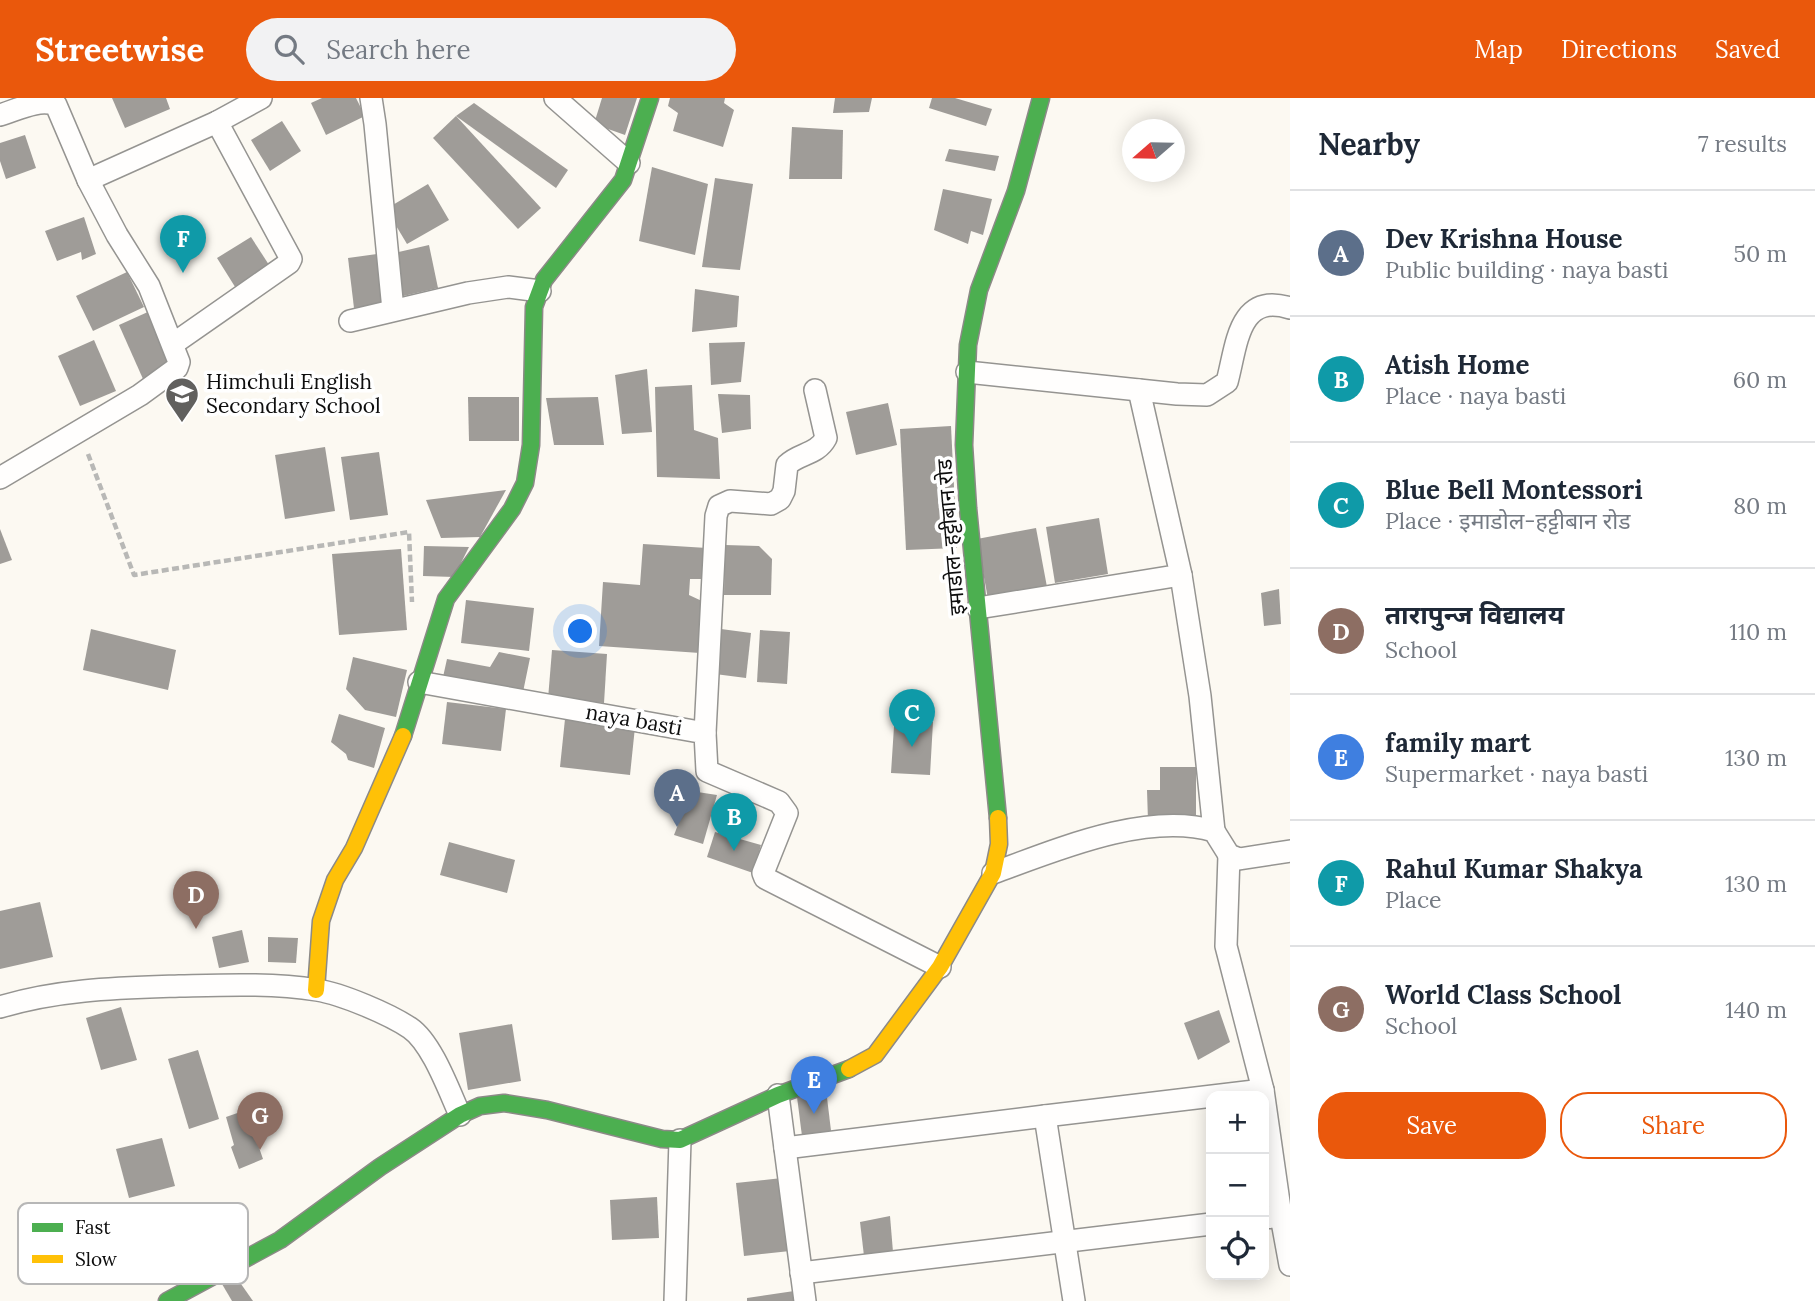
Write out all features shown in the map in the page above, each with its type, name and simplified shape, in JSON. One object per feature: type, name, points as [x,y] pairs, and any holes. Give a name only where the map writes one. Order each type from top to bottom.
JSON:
[{"type":"street","points":[[88,180],[217,122],[261,98]]},
{"type":"street","points":[[555,98],[629,163]]},
{"type":"street","points":[[316,990],[321,922],[334,880],[354,848],[409,722],[446,599],[512,509],[525,483],[531,445],[534,307],[544,280],[623,180],[650,98]]},
{"type":"street","name":"इमाडोल-हट्टीबान रोड","points":[[680,1140],[778,1095],[856,1066],[875,1055],[940,967],[993,873],[999,844],[998,805],[964,445],[968,345],[979,290],[1016,191],[1041,98]]},
{"type":"street","points":[[373,99],[393,310]]},
{"type":"street","points":[[0,116],[40,103],[49,102],[56,105],[88,180],[117,235],[149,286],[179,362],[177,368],[140,394],[0,478]]},
{"type":"street","points":[[173,344],[289,263],[291,258],[217,122]]},
{"type":"street","points":[[350,321],[508,287],[540,291]]},
{"type":"street","points":[[967,372],[1207,395],[1227,382],[1240,333],[1251,311],[1266,303],[1290,308]]},
{"type":"street","points":[[705,733],[716,516],[719,506],[730,501],[771,504],[780,499],[784,491],[787,465],[792,459],[813,453],[822,447],[826,438],[815,390]]},
{"type":"street","points":[[1139,390],[1181,575],[1200,696],[1214,831],[1229,855],[1226,946],[1263,1090],[1272,1217],[1290,1265]]},
{"type":"street","points":[[978,608],[1181,575]]},
{"type":"street","name":"naya basti","points":[[419,682],[705,733],[707,771],[779,802],[787,813],[763,873],[765,878],[940,967]]},
{"type":"street","points":[[993,873],[1082,841],[1147,827],[1191,827],[1214,831]]},
{"type":"street","points":[[1229,855],[1239,859],[1253,859],[1290,851]]},
{"type":"street","points":[[0,1007],[91,988],[241,984],[316,990],[337,995],[412,1029],[433,1056],[460,1115]]},
{"type":"street","points":[[785,1147],[1263,1090]]},
{"type":"street","points":[[778,1095],[805,1301]]},
{"type":"street","points":[[248,1257],[279,1240],[380,1167],[460,1115],[480,1106],[504,1103],[547,1110],[662,1139],[680,1140],[675,1301]]},
{"type":"street","points":[[1045,1116],[1074,1301]]},
{"type":"street","points":[[801,1273],[1206,1225]]},
{"type":"street","points":[[167,1301],[198,1284]]},
{"type":"path","points":[[79,430],[134,575],[409,532],[413,622],[435,631]]},
{"type":"building","points":[[112,98],[166,98],[170,109],[125,128]]},
{"type":"building","points":[[322,98],[356,98],[365,116],[326,135],[311,103]]},
{"type":"building","points":[[602,98],[637,98],[625,135],[594,124]]},
{"type":"building","points":[[670,98],[725,98],[724,103],[734,110],[723,147],[673,131],[678,113],[668,106]]},
{"type":"building","points":[[835,98],[872,98],[869,112],[833,113]]},
{"type":"building","points":[[932,98],[955,98],[992,109],[986,126],[929,108]]},
{"type":"building","points":[[474,103],[568,170],[556,188],[456,116]]},
{"type":"building","points":[[456,116],[541,208],[518,229],[433,138]]},
{"type":"building","points":[[282,121],[301,151],[270,171],[251,140]]},
{"type":"building","points":[[792,127],[843,130],[842,179],[789,179]]},
{"type":"building","points":[[25,135],[36,168],[6,179],[0,161],[0,143]]},
{"type":"building","points":[[949,149],[999,156],[995,171],[945,161]]},
{"type":"building","points":[[652,167],[708,184],[695,255],[639,241]]},
{"type":"building","points":[[715,178],[753,184],[740,270],[702,267]]},
{"type":"building","points":[[428,184],[449,220],[407,244],[386,209]]},
{"type":"building","points":[[943,189],[992,199],[983,235],[971,231],[968,244],[934,230]]},
{"type":"building","points":[[84,217],[96,254],[82,260],[81,252],[57,261],[45,231]]},
{"type":"building","points":[[251,237],[271,268],[237,290],[217,258]]},
{"type":"building","points":[[429,245],[438,288],[399,297],[390,254]]},
{"type":"building","points":[[377,254],[383,304],[354,308],[348,258]]},
{"type":"building","points":[[127,272],[144,307],[93,331],[76,296]]},
{"type":"building","points":[[695,289],[739,296],[737,327],[692,332]]},
{"type":"building","points":[[150,311],[174,365],[143,379],[119,325]]},
{"type":"building","points":[[94,340],[116,391],[80,406],[58,356]]},
{"type":"building","points":[[745,342],[741,382],[711,385],[709,343]]},
{"type":"building","points":[[647,369],[652,432],[622,434],[615,375]]},
{"type":"building","points":[[692,385],[694,430],[718,438],[720,479],[657,477],[655,387]]},
{"type":"building","points":[[718,394],[750,395],[751,429],[722,433]]},
{"type":"building","points":[[468,397],[519,397],[519,441],[469,441]]},
{"type":"building","points":[[598,397],[604,445],[554,445],[546,398]]},
{"type":"building","points":[[888,403],[897,445],[856,455],[846,412]]},
{"type":"building","points":[[951,426],[957,548],[906,550],[900,429]]},
{"type":"building","points":[[325,447],[335,511],[285,519],[275,455]]},
{"type":"building","points":[[379,452],[388,515],[350,520],[341,457]]},
{"type":"building","points":[[506,490],[480,537],[441,538],[426,500]]},
{"type":"building","points":[[1099,518],[1108,574],[1055,583],[1046,527]]},
{"type":"building","points":[[1036,528],[1047,587],[988,599],[977,539]]},
{"type":"building","points":[[0,529],[12,560],[0,564]]},
{"type":"building","points":[[643,544],[707,548],[705,579],[690,579],[689,595],[704,602],[700,653],[599,646],[603,582],[640,585]]},
{"type":"building","points":[[725,545],[759,546],[772,559],[771,595],[724,595]]},
{"type":"building","points":[[424,546],[469,547],[454,577],[423,576]]},
{"type":"building","points":[[401,549],[407,630],[339,635],[332,554]]},
{"type":"building","points":[[1279,589],[1281,624],[1264,626],[1261,593]]},
{"type":"building","points":[[466,600],[534,608],[529,651],[461,643]]},
{"type":"building","points":[[91,629],[176,650],[168,690],[83,670]]},
{"type":"building","points":[[721,629],[751,633],[746,678],[715,674]]},
{"type":"building","points":[[760,630],[790,632],[787,684],[757,682]]},
{"type":"building","points":[[552,650],[607,654],[604,703],[548,699]]},
{"type":"building","points":[[499,652],[530,658],[523,692],[443,677],[447,659],[490,667]]},
{"type":"building","points":[[353,657],[407,670],[396,717],[365,710],[346,689]]},
{"type":"building","points":[[447,702],[506,709],[501,751],[442,744]]},
{"type":"building","points":[[895,711],[924,714],[923,721],[933,722],[930,775],[891,773]]},
{"type":"building","points":[[339,714],[385,728],[374,768],[348,760],[346,754],[331,742]]},
{"type":"building","points":[[565,719],[635,727],[630,775],[560,767]]},
{"type":"building","points":[[1160,767],[1196,767],[1196,822],[1148,821],[1147,790],[1160,790]]},
{"type":"building","points":[[691,791],[717,795],[703,844],[674,835]]},
{"type":"building","points":[[715,832],[761,845],[753,873],[707,857]]},
{"type":"building","points":[[449,842],[515,860],[507,893],[440,875]]},
{"type":"building","points":[[40,902],[53,957],[0,969],[0,911]]},
{"type":"building","points":[[242,930],[249,962],[219,968],[212,937]]},
{"type":"building","points":[[268,937],[298,938],[296,963],[268,962]]},
{"type":"building","points":[[121,1007],[137,1060],[101,1070],[86,1018]]},
{"type":"building","points":[[1219,1010],[1230,1042],[1198,1060],[1184,1023]]},
{"type":"building","points":[[512,1024],[521,1081],[468,1090],[459,1033]]},
{"type":"building","points":[[198,1050],[219,1119],[189,1129],[168,1059]]},
{"type":"building","points":[[825,1081],[832,1139],[803,1144],[796,1089]]},
{"type":"building","points":[[246,1110],[263,1159],[239,1169],[231,1147],[234,1145],[226,1117]]},
{"type":"building","points":[[162,1138],[175,1186],[129,1198],[116,1149]]},
{"type":"building","points":[[782,1178],[790,1251],[744,1256],[736,1183]]},
{"type":"building","points":[[657,1197],[659,1238],[612,1240],[610,1200]]},
{"type":"building","points":[[890,1216],[893,1252],[864,1256],[860,1222]]},
{"type":"building","points":[[222,1284],[241,1284],[253,1301],[232,1301]]},
{"type":"building","points":[[801,1290],[802,1301],[747,1301],[747,1298]]},
{"type":"traffic: fast","points":[[403,736],[446,599],[512,509],[525,483],[531,445],[534,307],[544,280],[623,180],[650,98]]},
{"type":"traffic: fast","points":[[998,818],[964,445],[968,345],[979,290],[1016,191],[1041,98]]},
{"type":"traffic: fast","points":[[248,1257],[280,1240],[380,1167],[460,1115],[480,1106],[504,1103],[547,1110],[662,1139],[680,1140],[778,1095],[849,1069]]},
{"type":"traffic: fast","points":[[167,1301],[198,1284]]},
{"type":"traffic: slow","points":[[316,990],[321,921],[335,880],[354,848],[403,736]]},
{"type":"traffic: slow","points":[[849,1069],[875,1055],[940,967],[993,873],[999,844],[998,818]]},
{"type":"place","name":"Rahul Kumar Shakya","points":[[183,273]]},
{"type":"place","name":"Himchuli English Secondary School","points":[[182,424]]},
{"type":"place","name":"Blue Bell Montessori","points":[[912,747]]},
{"type":"place","name":"Dev Krishna House","points":[[677,827]]},
{"type":"place","name":"Atish Home","points":[[734,851]]},
{"type":"place","name":"तारापुन्ज विद्यालय","points":[[196,929]]},
{"type":"place","name":"family mart","points":[[814,1114]]},
{"type":"place","name":"World Class School","points":[[260,1150]]}]
